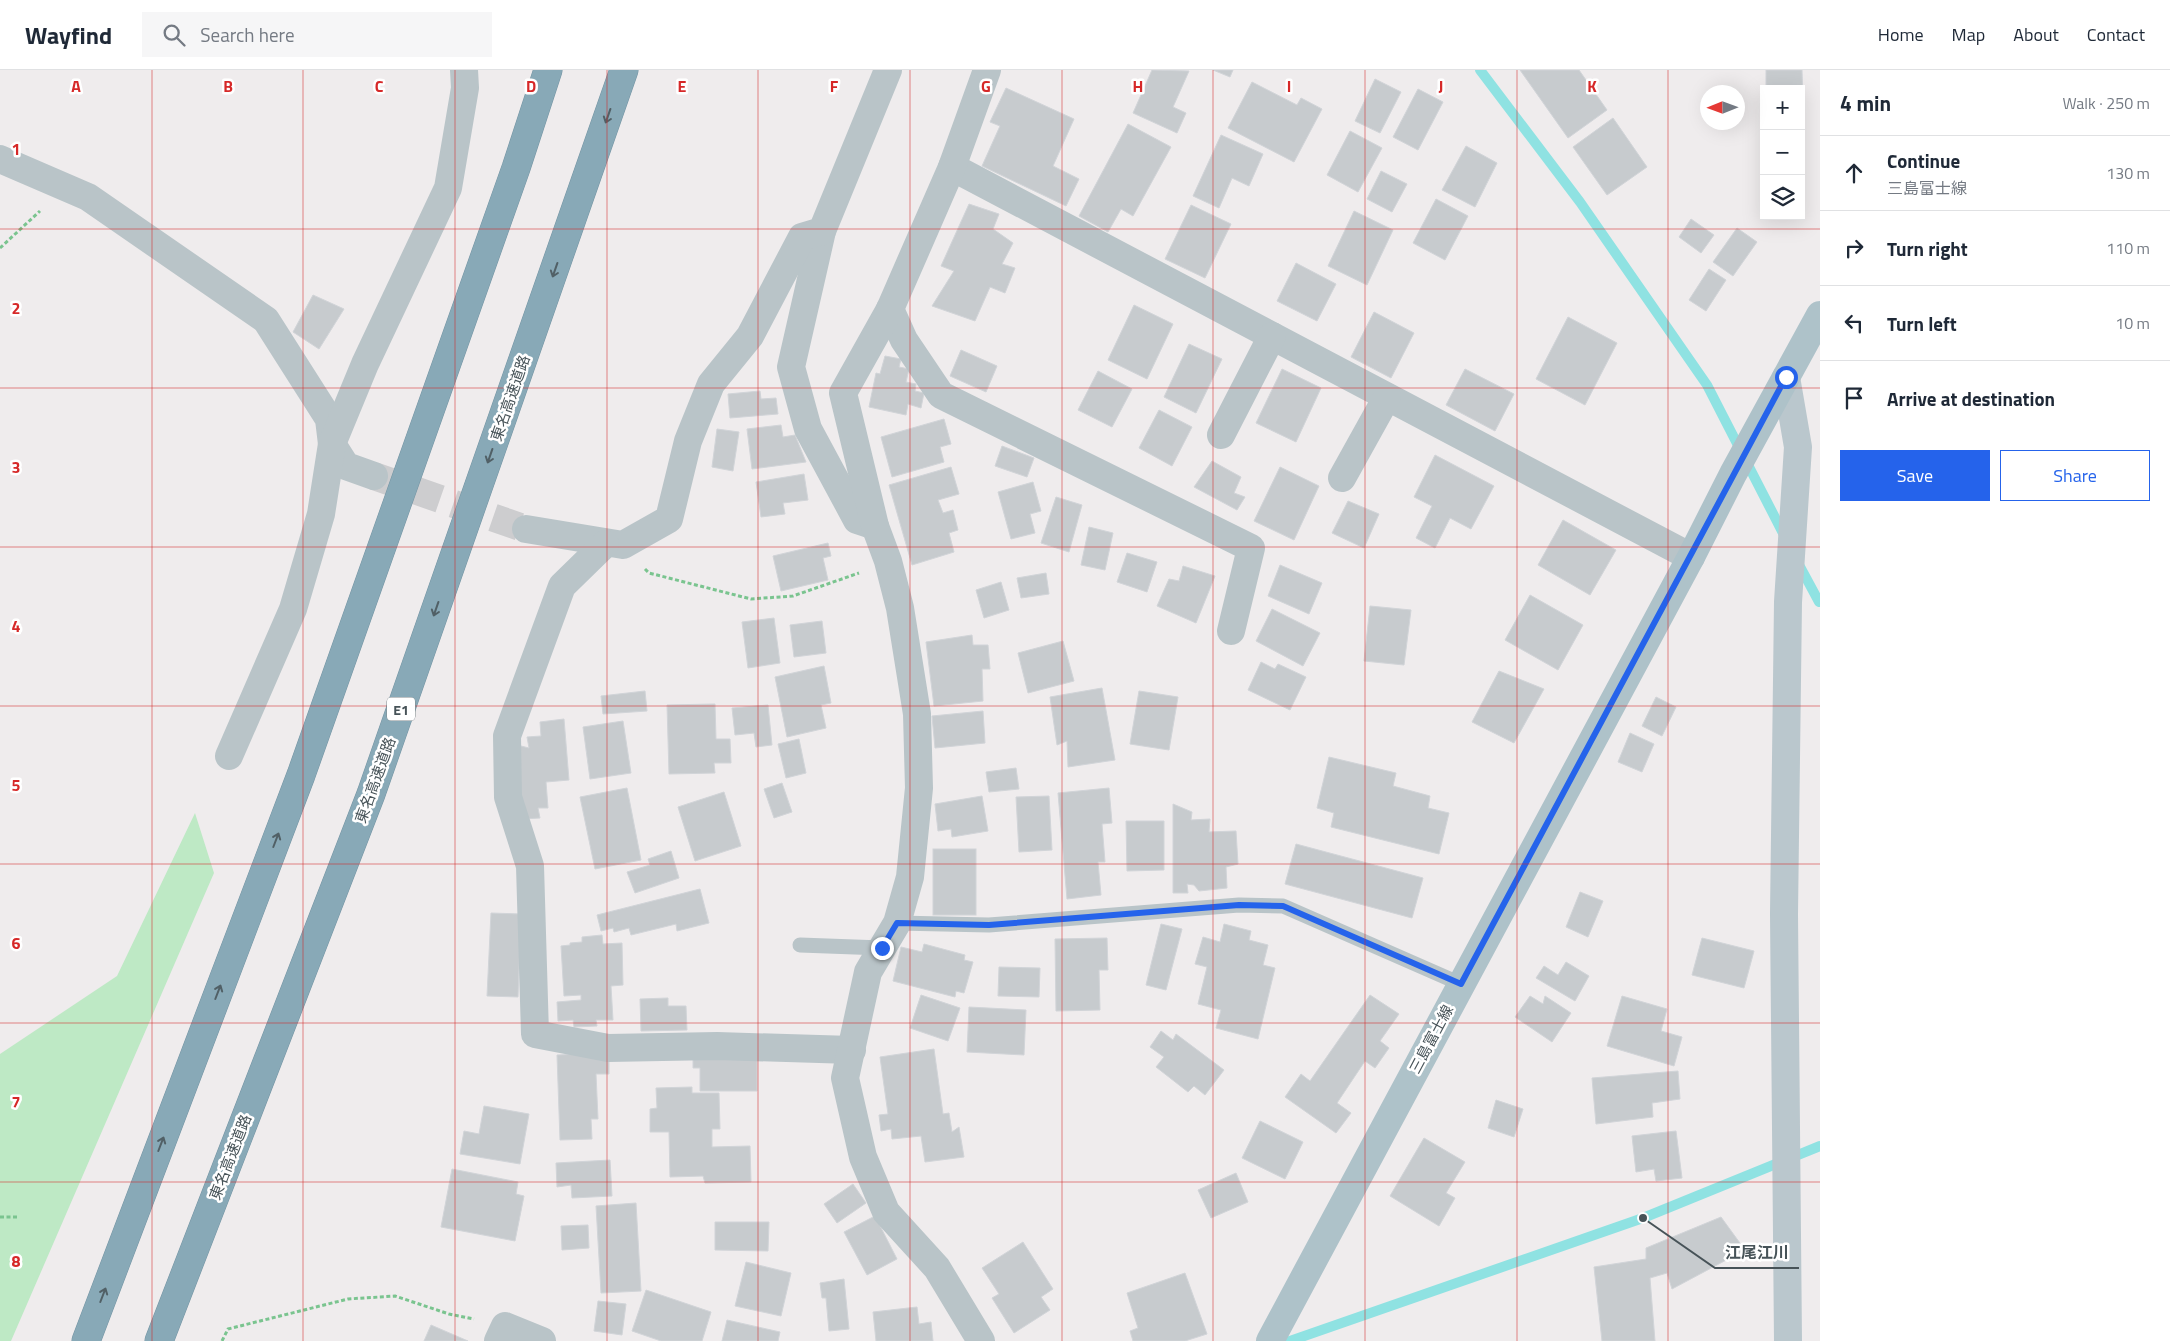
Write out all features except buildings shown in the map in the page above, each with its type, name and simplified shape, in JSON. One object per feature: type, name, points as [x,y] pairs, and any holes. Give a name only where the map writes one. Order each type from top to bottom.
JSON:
[{"type":"highway","points":[[86,1341],[301,775],[548,70]]},
{"type":"highway","name":"東名高速道路","points":[[159,1341],[371,794],[624,70]]},
{"type":"main road","name":"三島富士線","points":[[1270,1341],[1691,557],[1758,427],[1820,315]]},
{"type":"street","points":[[229,756],[294,609],[321,514],[332,444],[365,364],[448,188],[465,88],[464,70]]},
{"type":"street","points":[[875,526],[857,520],[808,429],[791,367],[822,231],[888,70]]},
{"type":"street","points":[[981,1341],[937,1268],[886,1212],[863,1156],[845,1078],[868,972],[897,923],[910,877],[919,788],[917,714],[900,608],[888,561],[875,526],[843,393],[890,309],[952,166],[987,70]]},
{"type":"street","points":[[0,159],[88,197],[266,320],[330,419],[332,444],[346,466],[374,476]]},
{"type":"street","points":[[952,166],[1691,557]]},
{"type":"street","points":[[822,231],[802,238],[750,336],[711,384],[688,441],[669,519],[614,544],[562,586],[507,736],[508,797],[530,866],[535,1034],[608,1048],[717,1046],[852,1050]]},
{"type":"street","points":[[890,309],[904,340],[941,395],[1251,548],[1231,631]]},
{"type":"street","points":[[1222,435],[1272,336]]},
{"type":"street","points":[[1786,377],[1798,447],[1790,576],[1784,914],[1788,1341]]},
{"type":"street","points":[[1342,478],[1387,397]]},
{"type":"street","points":[[526,529],[614,544]]},
{"type":"street","points":[[502,1334],[542,1341]]},
{"type":"lane","points":[[897,923],[989,925],[1239,905],[1283,906],[1461,984]]},
{"type":"lane","points":[[800,945],[882,948]]},
{"type":"path","points":[[0,248],[66,188]]},
{"type":"path","points":[[614,544],[649,573],[751,599],[793,596],[888,561]]},
{"type":"path","points":[[0,1217],[18,1217]]},
{"type":"path","points":[[222,1341],[228,1329],[348,1299],[395,1296],[502,1334]]},
{"type":"green space","points":[[195,813],[214,873],[11,1341],[0,1341],[0,1054],[117,976]]},
{"type":"waterway","points":[[1480,70],[1580,202],[1707,385],[1785,537]]},
{"type":"waterway","points":[[1797,561],[1819,602]]},
{"type":"waterway","points":[[1290,1341],[1643,1218],[1820,1146]]},
{"type":"tunnel","points":[[374,476],[526,529]]},
{"type":"place","name":"江尾江川","points":[[1643,1218]]},
{"type":"route","points":[[882,948],[897,923],[989,925],[1239,905],[1283,906],[1461,984],[1786,377]]}]
